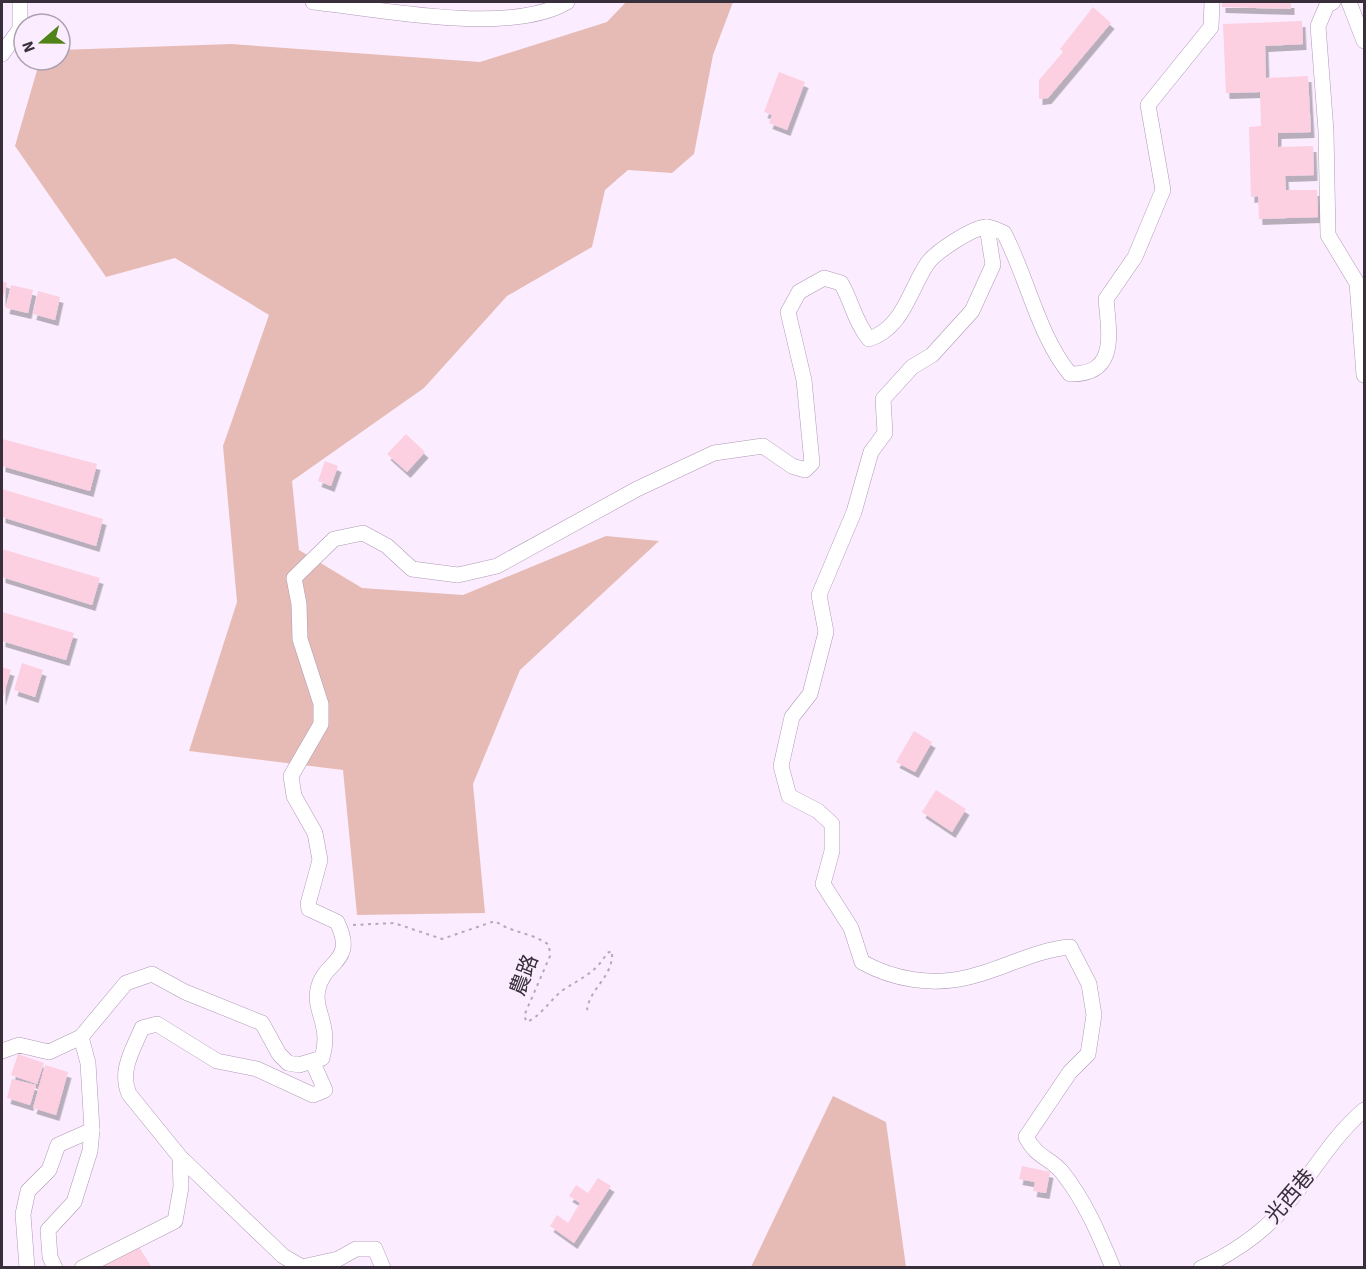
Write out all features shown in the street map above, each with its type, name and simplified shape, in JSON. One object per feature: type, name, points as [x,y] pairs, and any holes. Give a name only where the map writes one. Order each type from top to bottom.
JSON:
[{"type":"lane","points":[[2,54],[20,29],[20,2]]},
{"type":"lane","points":[[314,2],[474,18],[518,17],[548,10],[567,2]]},
{"type":"lane","points":[[2,1051],[18,1045],[49,1052],[81,1037],[126,983],[152,974],[185,992],[262,1023],[279,1054],[288,1063],[300,1065],[322,1058],[327,1042],[317,992],[320,981],[342,954],[344,942],[337,922],[309,909],[308,904],[320,860],[315,833],[294,796],[291,776],[321,724],[321,704],[300,639],[299,604],[294,579],[334,539],[363,533],[387,546],[412,569],[458,574],[497,566],[637,489],[714,453],[763,446],[792,466],[805,470],[812,463],[804,380],[788,312],[799,292],[824,278],[841,283],[851,300],[858,326],[869,339],[884,334],[901,313],[928,262],[965,234],[987,227],[1004,233],[1018,260],[1056,358],[1070,374],[1087,374],[1101,365],[1110,341],[1106,299],[1135,257],[1163,190],[1148,105],[1211,27],[1212,2]]},
{"type":"lane","points":[[1333,2],[1327,5],[1318,26],[1326,131],[1328,235],[1357,283],[1365,375]]},
{"type":"lane","points":[[1349,2],[1365,41]]},
{"type":"lane","points":[[987,227],[993,265],[972,311],[932,355],[912,367],[883,399],[885,433],[871,452],[854,512],[819,595],[826,632],[810,694],[792,717],[781,766],[789,796],[818,811],[832,824],[832,851],[823,884],[851,928],[862,963],[882,974],[924,981],[969,978],[1049,948],[1070,947],[1089,984],[1094,1015],[1088,1054],[1070,1072],[1026,1137],[1033,1152],[1060,1170],[1091,1216],[1113,1268]]},
{"type":"lane","points":[[1328,235],[1365,280]]},
{"type":"lane","points":[[313,1062],[325,1090],[313,1095],[257,1069],[217,1061],[157,1024],[142,1028],[125,1067],[125,1084],[129,1094],[180,1157],[283,1256],[302,1267],[338,1259],[356,1249],[375,1249],[383,1268]]},
{"type":"lane","points":[[55,1268],[50,1257],[48,1230],[74,1202],[90,1151],[92,1130],[88,1064],[81,1037]]},
{"type":"lane","name":"光西巷","points":[[1202,1268],[1259,1232],[1283,1209],[1345,1126],[1365,1110]]},
{"type":"lane","points":[[27,1268],[23,1214],[28,1191],[49,1170],[58,1145],[92,1130]]},
{"type":"lane","points":[[82,1268],[175,1221],[181,1187],[180,1157]]},
{"type":"path","name":"農路","points":[[342,932],[348,926],[394,923],[442,939],[495,921],[517,933],[536,935],[549,945],[550,956],[524,1016],[526,1022],[535,1018],[563,990],[581,981],[607,953],[612,951],[611,967],[590,996],[587,1010]]},
{"type":"shaded area","points":[[626,2],[733,2],[713,55],[694,154],[672,173],[628,170],[605,190],[592,247],[507,296],[424,388],[292,481],[299,550],[362,588],[463,595],[606,536],[659,541],[520,670],[473,784],[485,913],[357,915],[343,770],[189,751],[237,602],[223,446],[269,315],[175,258],[106,277],[15,146],[37,72],[72,72],[72,50],[231,44],[480,62],[607,22]]},
{"type":"shaded area","points":[[833,1096],[886,1122],[906,1267],[751,1267]]},
{"type":"building","points":[[1222,2],[1291,2],[1291,9],[1222,7]]},
{"type":"building","points":[[1093,7],[1111,23],[1048,98],[1039,99],[1039,80],[1063,52],[1060,49]]},
{"type":"building","points":[[1302,21],[1303,44],[1265,46],[1266,78],[1308,76],[1311,132],[1278,133],[1278,147],[1313,146],[1314,175],[1285,176],[1286,190],[1317,190],[1318,217],[1259,219],[1258,196],[1251,197],[1249,127],[1261,126],[1260,92],[1226,93],[1223,24]]},
{"type":"building","points":[[779,72],[805,82],[787,130],[769,123],[772,115],[764,112]]},
{"type":"building","points":[[2,281],[7,283],[2,302]]},
{"type":"building","points":[[11,285],[33,290],[28,313],[6,308]]},
{"type":"building","points":[[38,291],[60,297],[55,320],[33,314]]},
{"type":"building","points":[[406,434],[425,452],[407,472],[387,454]]},
{"type":"building","points":[[2,439],[97,464],[90,491],[2,466]]},
{"type":"building","points":[[325,461],[338,466],[331,486],[318,481]]},
{"type":"building","points":[[2,489],[103,519],[96,546],[2,517]]},
{"type":"building","points":[[2,549],[100,578],[92,605],[2,577]]},
{"type":"building","points":[[2,612],[74,633],[66,660],[2,641]]},
{"type":"building","points":[[22,663],[43,670],[35,697],[14,690]]},
{"type":"building","points":[[2,667],[11,670],[2,700]]},
{"type":"building","points":[[914,731],[932,742],[915,772],[896,762]]},
{"type":"building","points":[[936,790],[966,809],[952,832],[922,812]]},
{"type":"building","points":[[18,1054],[44,1063],[37,1084],[11,1075]]},
{"type":"building","points":[[45,1065],[68,1072],[56,1115],[33,1108]]},
{"type":"building","points":[[12,1079],[36,1085],[30,1105],[7,1098]]},
{"type":"building","points":[[1022,1166],[1050,1172],[1046,1193],[1033,1191],[1035,1182],[1019,1179]]},
{"type":"building","points":[[598,1178],[611,1186],[574,1243],[550,1226],[557,1215],[568,1223],[580,1203],[569,1196],[576,1185],[588,1193]]},
{"type":"building","points":[[135,1241],[152,1268],[95,1268]]}]
